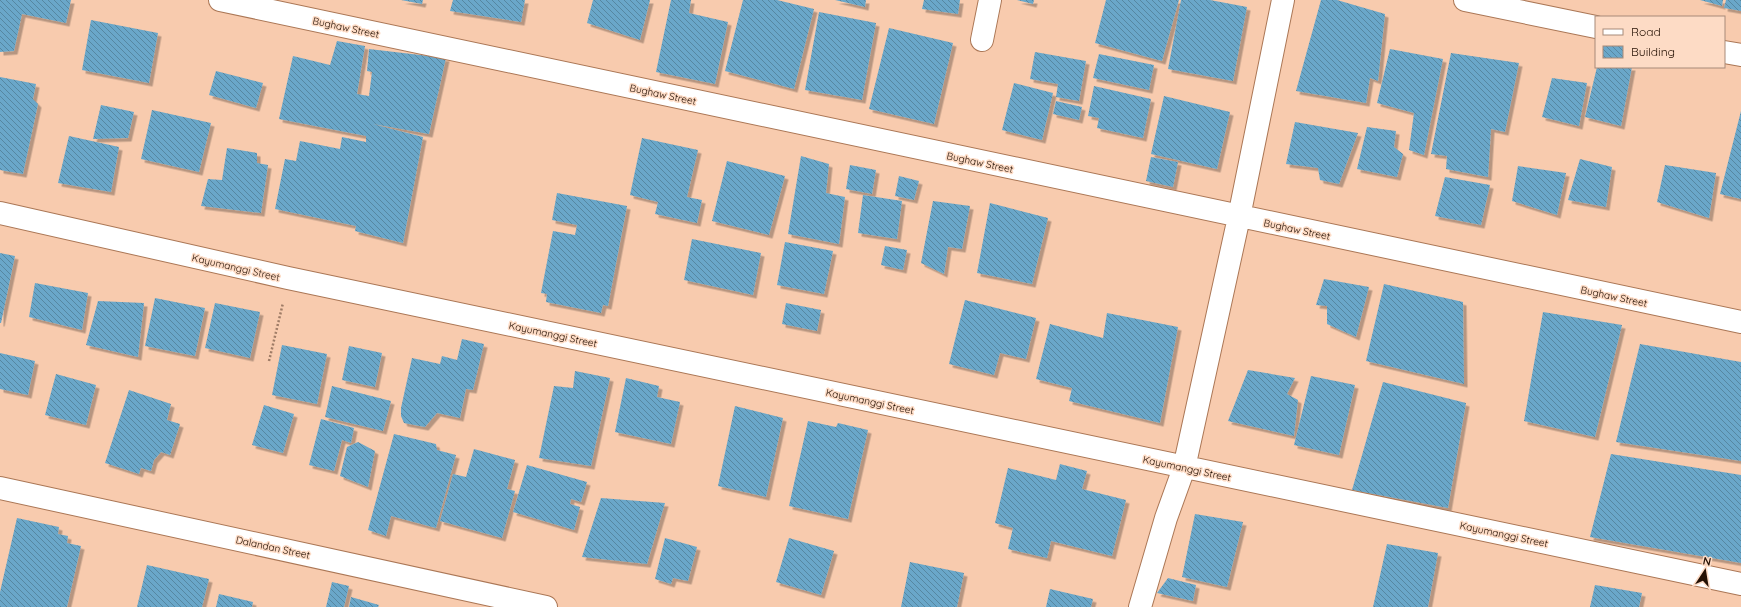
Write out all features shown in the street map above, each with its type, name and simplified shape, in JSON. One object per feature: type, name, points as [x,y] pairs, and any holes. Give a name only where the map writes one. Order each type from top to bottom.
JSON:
[{"type":"street","name":"Bughaw Street","points":[[220,0],[1239,217],[1741,322]]},
{"type":"street","points":[[982,40],[990,0]]},
{"type":"street","points":[[1140,607],[1166,518],[1184,468],[1239,217],[1283,0]]},
{"type":"street","points":[[1465,0],[1551,9],[1595,27]]},
{"type":"street","points":[[1725,52],[1741,55]]},
{"type":"street","name":"Kayumanggi Street","points":[[0,213],[288,278],[1184,468],[1741,584]]},
{"type":"street","name":"Dalandan Street","points":[[0,488],[546,607]]},
{"type":"path","points":[[269,361],[288,278]]},
{"type":"building","points":[[0,0],[71,0],[66,23],[22,14],[14,51],[0,52]]},
{"type":"building","points":[[401,0],[423,0],[422,4]]},
{"type":"building","points":[[453,0],[525,0],[521,22],[450,11]]},
{"type":"building","points":[[593,0],[650,0],[640,40],[587,23]]},
{"type":"building","points":[[671,0],[691,0],[689,13],[728,22],[715,84],[656,72]]},
{"type":"building","points":[[743,0],[777,0],[814,9],[794,89],[725,71]]},
{"type":"building","points":[[835,0],[866,0],[865,7]]},
{"type":"building","points":[[924,0],[960,0],[958,14],[922,9]]},
{"type":"building","points":[[1017,0],[1034,0],[1033,4]]},
{"type":"building","points":[[1106,0],[1179,0],[1162,61],[1095,43]]},
{"type":"building","points":[[1181,0],[1210,0],[1247,7],[1233,81],[1168,69]]},
{"type":"building","points":[[1321,0],[1337,0],[1385,14],[1378,81],[1370,78],[1366,103],[1296,91]]},
{"type":"building","points":[[1700,0],[1723,0],[1722,6]]},
{"type":"building","points":[[1726,0],[1741,0],[1741,11],[1724,8]]},
{"type":"building","points":[[819,12],[876,23],[862,100],[805,90]]},
{"type":"building","points":[[91,20],[158,33],[149,83],[82,70]]},
{"type":"building","points":[[889,28],[953,43],[934,124],[869,109]]},
{"type":"building","points":[[337,41],[365,46],[357,94],[369,96],[372,72],[367,71],[369,49],[446,58],[429,134],[373,124],[423,137],[403,243],[355,231],[356,226],[275,209],[285,159],[296,161],[300,141],[340,149],[342,137],[366,142],[366,136],[279,119],[293,56],[330,65]]},
{"type":"building","points":[[1390,49],[1443,59],[1424,155],[1409,150],[1414,113],[1377,103]]},
{"type":"building","points":[[1035,52],[1086,61],[1079,101],[1056,97],[1058,84],[1030,79]]},
{"type":"building","points":[[1451,53],[1519,63],[1505,132],[1491,129],[1488,177],[1446,169],[1447,156],[1431,154]]},
{"type":"building","points":[[1099,54],[1154,65],[1149,90],[1093,78]]},
{"type":"building","points":[[1597,68],[1632,68],[1621,126],[1585,117]]},
{"type":"building","points":[[216,71],[263,83],[256,108],[209,95]]},
{"type":"building","points":[[0,77],[36,84],[33,99],[38,104],[23,174],[0,170]]},
{"type":"building","points":[[1552,78],[1587,83],[1579,126],[1542,117]]},
{"type":"building","points":[[1014,83],[1053,93],[1042,140],[1002,130]]},
{"type":"building","points":[[1094,86],[1151,99],[1143,138],[1097,128],[1099,118],[1088,116]]},
{"type":"building","points":[[1164,96],[1230,112],[1217,169],[1151,154]]},
{"type":"building","points":[[1056,101],[1082,107],[1079,120],[1053,114]]},
{"type":"building","points":[[101,105],[134,112],[128,138],[93,139]]},
{"type":"building","points":[[152,110],[211,123],[199,172],[141,159]]},
{"type":"building","points":[[1741,111],[1741,199],[1720,194]]},
{"type":"building","points":[[1295,122],[1358,133],[1339,184],[1320,180],[1318,168],[1286,164]]},
{"type":"building","points":[[1367,127],[1396,131],[1394,147],[1403,154],[1397,177],[1357,169]]},
{"type":"building","points":[[69,136],[119,147],[111,192],[58,183]]},
{"type":"building","points":[[642,138],[698,150],[687,197],[702,200],[697,223],[655,214],[658,202],[630,195]]},
{"type":"building","points":[[227,148],[257,153],[257,163],[268,165],[261,213],[201,206],[208,179],[222,180]]},
{"type":"building","points":[[801,156],[829,164],[826,193],[845,197],[839,244],[788,234]]},
{"type":"building","points":[[1151,157],[1178,162],[1173,187],[1146,181]]},
{"type":"building","points":[[1580,159],[1612,167],[1606,207],[1568,200]]},
{"type":"building","points":[[727,161],[785,176],[769,235],[712,221]]},
{"type":"building","points":[[850,165],[876,170],[872,194],[846,189]]},
{"type":"building","points":[[1665,165],[1716,173],[1709,218],[1657,202]]},
{"type":"building","points":[[1518,166],[1566,173],[1557,215],[1512,201]]},
{"type":"building","points":[[899,176],[919,181],[914,200],[895,196]]},
{"type":"building","points":[[1445,177],[1490,185],[1481,225],[1435,216]]},
{"type":"building","points":[[557,193],[627,206],[608,306],[603,305],[601,313],[546,302],[547,294],[541,293],[553,231],[575,235],[577,225],[552,220]]},
{"type":"building","points":[[863,195],[902,201],[897,239],[858,233]]},
{"type":"building","points":[[933,201],[970,206],[962,249],[948,247],[944,274],[921,263]]},
{"type":"building","points":[[990,203],[1048,218],[1032,284],[977,273]]},
{"type":"building","points":[[692,239],[761,253],[753,295],[684,280]]},
{"type":"building","points":[[785,242],[833,251],[824,294],[777,285]]},
{"type":"building","points":[[885,246],[907,250],[903,270],[881,265]]},
{"type":"building","points":[[0,253],[15,256],[1,323],[0,323]]},
{"type":"building","points":[[1324,279],[1369,287],[1356,337],[1327,324],[1327,306],[1316,305]]},
{"type":"building","points":[[35,283],[88,293],[82,330],[29,317]]},
{"type":"building","points":[[1384,284],[1463,302],[1464,384],[1366,361]]},
{"type":"building","points":[[155,298],[205,308],[195,356],[145,346]]},
{"type":"building","points":[[965,300],[1036,318],[1026,359],[1000,353],[994,375],[949,364]]},
{"type":"building","points":[[98,301],[144,303],[138,357],[86,345]]},
{"type":"building","points":[[215,303],[260,312],[250,358],[205,348]]},
{"type":"building","points":[[786,303],[821,310],[817,331],[782,324]]},
{"type":"building","points":[[1543,312],[1622,325],[1595,437],[1524,421]]},
{"type":"building","points":[[1107,313],[1178,327],[1160,423],[1069,401],[1072,388],[1036,379],[1050,324],[1103,338]]},
{"type":"building","points":[[462,339],[484,344],[473,390],[466,389],[460,418],[437,413],[425,427],[404,423],[401,416],[401,408],[412,358],[440,364],[442,356],[457,360]]},
{"type":"building","points":[[1640,344],[1741,362],[1741,461],[1616,442]]},
{"type":"building","points":[[282,345],[327,354],[317,404],[272,395]]},
{"type":"building","points":[[349,346],[382,353],[375,387],[342,380]]},
{"type":"building","points":[[0,353],[35,361],[28,395],[0,389]]},
{"type":"building","points":[[1248,370],[1295,378],[1287,394],[1298,400],[1294,436],[1228,421]]},
{"type":"building","points":[[575,371],[610,378],[591,466],[539,458],[554,386],[573,388]]},
{"type":"building","points":[[56,374],[96,385],[86,425],[45,415]]},
{"type":"building","points":[[1311,376],[1355,385],[1339,455],[1294,445]]},
{"type":"building","points":[[626,378],[659,386],[657,397],[680,402],[671,444],[615,432]]},
{"type":"building","points":[[1383,382],[1466,403],[1448,508],[1352,490]]},
{"type":"building","points":[[332,386],[391,401],[383,431],[325,417]]},
{"type":"building","points":[[129,390],[171,404],[167,420],[180,424],[170,455],[161,452],[154,460],[151,471],[141,468],[139,474],[105,463]]},
{"type":"building","points":[[264,405],[294,414],[283,453],[252,445]]},
{"type":"building","points":[[735,406],[783,418],[766,497],[718,486]]},
{"type":"building","points":[[321,419],[354,428],[351,443],[342,440],[334,471],[309,465]]},
{"type":"building","points":[[808,421],[836,427],[838,423],[868,430],[848,519],[789,506]]},
{"type":"building","points":[[394,434],[436,444],[437,450],[456,455],[436,528],[391,516],[386,536],[368,530]]},
{"type":"building","points":[[358,442],[375,451],[368,487],[340,476],[347,447]]},
{"type":"building","points":[[474,449],[515,460],[507,489],[515,491],[502,538],[440,521],[453,474],[466,477]]},
{"type":"building","points":[[1611,454],[1741,475],[1741,563],[1590,537]]},
{"type":"building","points":[[1060,464],[1087,471],[1082,489],[1126,500],[1112,556],[1051,541],[1047,558],[1008,549],[1013,528],[995,523],[1008,468],[1056,480]]},
{"type":"building","points":[[527,465],[587,482],[581,502],[571,499],[570,504],[580,507],[574,530],[513,512]]},
{"type":"building","points":[[601,498],[665,503],[647,564],[582,557]]},
{"type":"building","points":[[1195,514],[1243,522],[1227,587],[1182,577]]},
{"type":"building","points":[[17,518],[59,527],[58,534],[68,536],[67,543],[81,546],[67,607],[0,607],[0,592]]},
{"type":"building","points":[[665,538],[697,547],[688,581],[673,578],[671,584],[655,579]]},
{"type":"building","points":[[789,538],[834,551],[821,595],[776,582]]},
{"type":"building","points":[[1387,544],[1438,553],[1428,607],[1373,607]]},
{"type":"building","points":[[910,562],[964,573],[957,607],[901,607]]},
{"type":"building","points":[[147,565],[209,579],[202,607],[137,607]]},
{"type":"building","points":[[1168,578],[1196,585],[1193,601],[1157,593]]},
{"type":"building","points":[[332,582],[349,586],[344,607],[326,607]]},
{"type":"building","points":[[1595,585],[1642,593],[1639,607],[1590,607]]},
{"type":"building","points":[[1050,589],[1093,599],[1091,607],[1046,607]]},
{"type":"building","points":[[219,594],[253,602],[252,607],[216,607]]},
{"type":"building","points":[[351,597],[379,605],[378,607],[349,607]]}]
